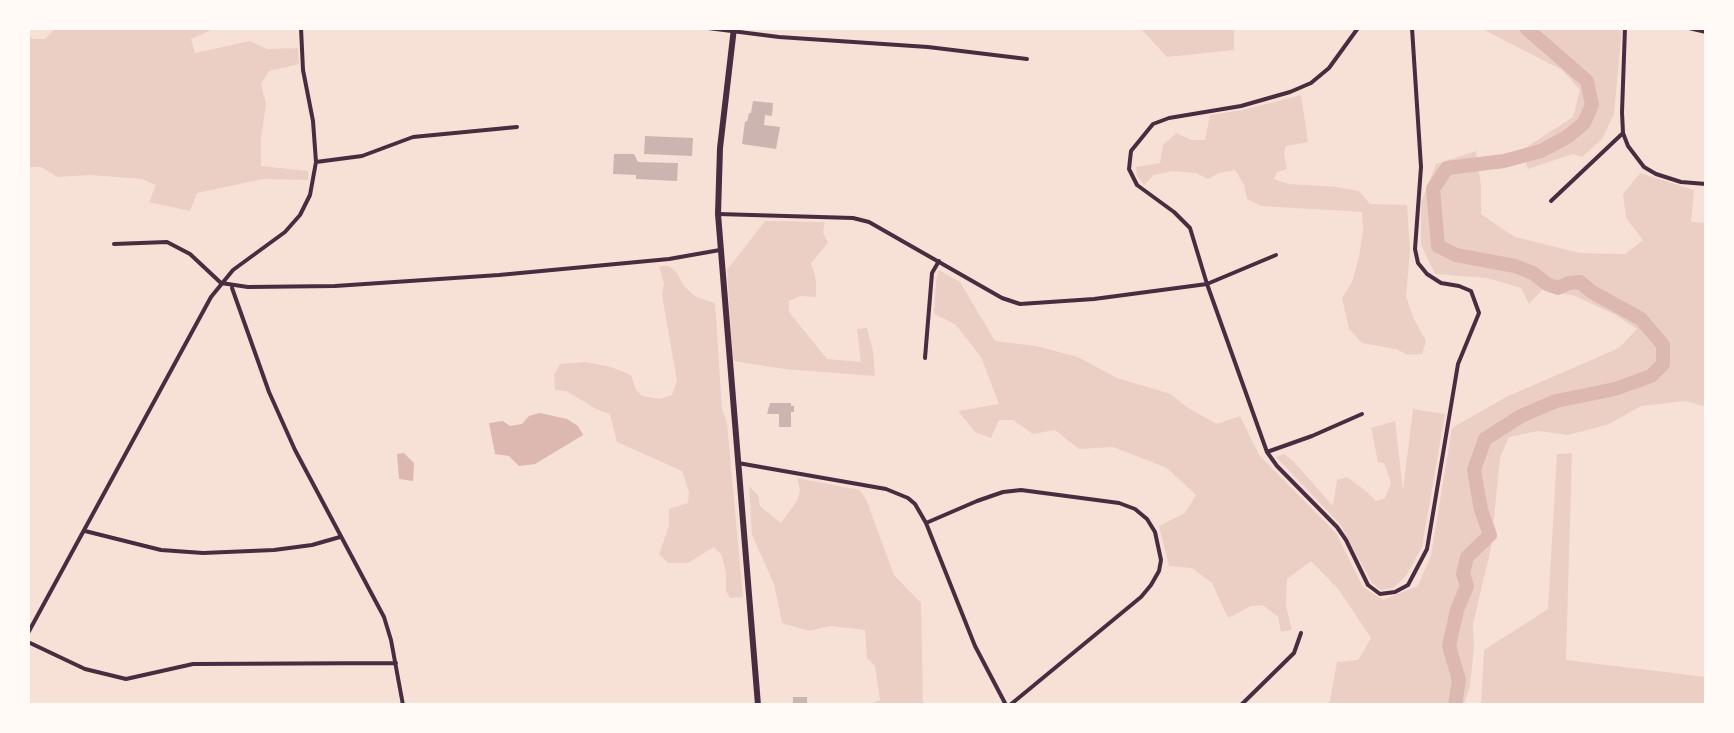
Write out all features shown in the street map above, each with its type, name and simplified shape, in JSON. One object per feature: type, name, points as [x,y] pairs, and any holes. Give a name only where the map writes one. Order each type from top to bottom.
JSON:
[{"type":"main road","points":[[733,30],[720,148],[718,214],[758,705]]},
{"type":"street","points":[[28,633],[221,283],[233,270],[285,232],[300,215],[310,195],[316,162],[313,121],[303,70],[301,28]]},
{"type":"street","points":[[708,28],[1027,59]]},
{"type":"street","points":[[1358,28],[1329,68],[1311,83],[1241,106],[1153,124],[1131,151],[1129,169],[1137,185],[1190,228],[1267,452],[1346,540],[1368,585],[1380,594],[1395,592],[1408,585],[1427,549],[1458,364],[1479,313],[1471,291],[1441,283],[1418,263],[1415,249],[1421,167],[1412,28]]},
{"type":"street","points":[[1625,28],[1623,133],[1644,167],[1669,179],[1706,184]]},
{"type":"street","points":[[1689,28],[1706,32]]},
{"type":"street","points":[[316,162],[362,156],[413,137],[517,127]]},
{"type":"street","points":[[1551,201],[1623,133]]},
{"type":"street","points":[[718,214],[853,218],[869,222],[1002,298],[1020,304],[1043,305],[1207,284],[1276,255]]},
{"type":"street","points":[[114,244],[151,241],[178,246],[221,283],[232,287],[335,286],[499,275],[669,259],[720,250]]},
{"type":"street","points":[[925,358],[932,273],[939,261]]},
{"type":"street","points":[[232,287],[269,392],[295,450],[384,617],[403,705]]},
{"type":"street","points":[[1267,452],[1362,414]]},
{"type":"street","points":[[738,463],[898,493],[915,504],[926,523],[975,646],[1008,705],[1151,585],[1161,560],[1155,532],[1147,519],[1135,509],[1119,503],[1021,490],[1003,492],[977,501],[926,523]]},
{"type":"street","points":[[85,531],[161,550],[203,553],[274,550],[312,545],[340,537]]},
{"type":"street","points":[[1241,705],[1294,653],[1301,633]]},
{"type":"street","points":[[28,642],[85,669],[126,679],[193,664],[396,663]]},
{"type":"shaded area","points":[[56,28],[216,28],[191,39],[195,53],[250,41],[267,49],[298,48],[299,64],[269,71],[261,84],[266,104],[261,166],[308,171],[308,180],[263,179],[197,193],[190,211],[149,202],[156,185],[142,179],[90,175],[58,177],[41,167],[28,167],[28,34],[33,39],[45,39]]},
{"type":"shaded area","points":[[1234,28],[1234,50],[1167,57],[1141,29]]},
{"type":"shaded area","points":[[1480,28],[1622,28],[1614,114],[1602,139],[1582,157],[1573,154],[1528,169],[1522,150],[1573,117],[1580,90],[1562,70]]},
{"type":"shaded area","points":[[1301,95],[1308,142],[1286,146],[1287,169],[1277,172],[1274,179],[1288,184],[1359,191],[1370,204],[1407,205],[1410,250],[1406,297],[1426,341],[1422,354],[1408,355],[1396,349],[1362,343],[1349,329],[1342,298],[1352,282],[1359,257],[1362,212],[1261,206],[1247,199],[1244,185],[1235,170],[1208,179],[1196,173],[1172,171],[1154,175],[1144,185],[1137,176],[1136,167],[1160,163],[1163,145],[1176,133],[1191,140],[1205,140],[1210,115]]},
{"type":"shaded area","points":[[1476,151],[1481,214],[1515,237],[1580,253],[1625,254],[1643,240],[1626,218],[1623,194],[1640,173],[1694,190],[1691,222],[1706,223],[1706,407],[1686,401],[1641,406],[1609,424],[1568,435],[1538,431],[1509,437],[1500,458],[1491,548],[1473,624],[1470,686],[1464,705],[1329,705],[1337,662],[1358,660],[1371,638],[1339,590],[1311,561],[1287,579],[1286,605],[1292,630],[1281,632],[1278,617],[1263,605],[1251,606],[1228,618],[1212,583],[1192,568],[1169,566],[1159,526],[1185,513],[1196,495],[1167,468],[1113,447],[1079,449],[1055,430],[1033,434],[1013,420],[999,420],[991,438],[975,432],[958,411],[999,404],[981,357],[955,324],[934,314],[939,270],[960,282],[995,341],[1036,346],[1078,357],[1117,378],[1171,394],[1188,408],[1217,424],[1240,416],[1259,455],[1336,533],[1363,587],[1383,600],[1418,586],[1431,555],[1452,428],[1506,397],[1619,348],[1637,329],[1614,314],[1575,296],[1543,289],[1529,304],[1521,288],[1487,278],[1435,274],[1421,245],[1421,203],[1436,164]]},
{"type":"shaded area","points":[[765,221],[825,222],[823,232],[828,243],[811,263],[816,280],[816,297],[800,296],[789,301],[789,312],[827,359],[861,362],[857,329],[867,328],[875,376],[784,369],[733,361],[727,270]]},
{"type":"shaded area","points":[[659,266],[669,266],[696,297],[715,303],[722,409],[727,423],[743,597],[730,598],[726,591],[726,572],[721,554],[714,547],[688,563],[668,563],[659,554],[669,526],[669,509],[688,503],[689,492],[682,471],[617,442],[610,414],[566,391],[555,390],[554,375],[560,364],[585,362],[631,375],[636,390],[642,396],[660,399],[672,395],[677,381]]},
{"type":"shaded area","points":[[1413,409],[1445,414],[1422,547],[1406,576],[1393,588],[1381,590],[1372,583],[1340,524],[1276,457],[1284,454],[1294,462],[1333,506],[1337,480],[1347,477],[1376,501],[1385,498],[1391,483],[1384,463],[1378,462],[1371,428],[1395,421],[1403,490]]},
{"type":"shaded area","points":[[540,413],[567,419],[578,426],[583,435],[535,464],[519,466],[509,456],[495,454],[489,423],[503,421],[510,426],[522,424],[529,416]]},
{"type":"shaded area","points":[[404,453],[414,463],[413,481],[399,479],[397,454]]},
{"type":"shaded area","points":[[1572,453],[1566,660],[1706,677],[1706,705],[1481,705],[1484,650],[1548,609],[1557,454]]},
{"type":"shaded area","points":[[797,478],[860,490],[866,499],[894,575],[921,603],[923,705],[868,705],[880,700],[875,666],[867,658],[865,630],[830,626],[809,631],[782,623],[774,584],[752,535],[749,486],[758,495],[760,506],[781,523],[797,501],[800,490]]},
{"type":"building","points":[[753,101],[773,103],[772,116],[765,115],[764,125],[780,127],[776,149],[742,144],[745,121],[751,113]]},
{"type":"building","points":[[645,136],[693,138],[692,156],[644,154]]},
{"type":"building","points":[[614,154],[634,154],[638,162],[678,163],[677,181],[636,179],[636,175],[613,174]]},
{"type":"building","points":[[770,403],[791,403],[794,406],[791,427],[779,427],[779,414],[767,414]]},
{"type":"building","points":[[793,697],[807,697],[807,705],[793,705]]},
{"type":"waterway","points":[[1455,705],[1459,680],[1449,646],[1457,610],[1467,586],[1463,574],[1467,557],[1490,535],[1481,510],[1474,470],[1485,439],[1521,416],[1556,401],[1615,389],[1651,376],[1663,364],[1663,345],[1641,319],[1580,282],[1558,288],[1515,266],[1456,255],[1438,246],[1433,189],[1447,168],[1504,161],[1541,151],[1567,137],[1584,123],[1592,105],[1587,81],[1526,28]]}]
